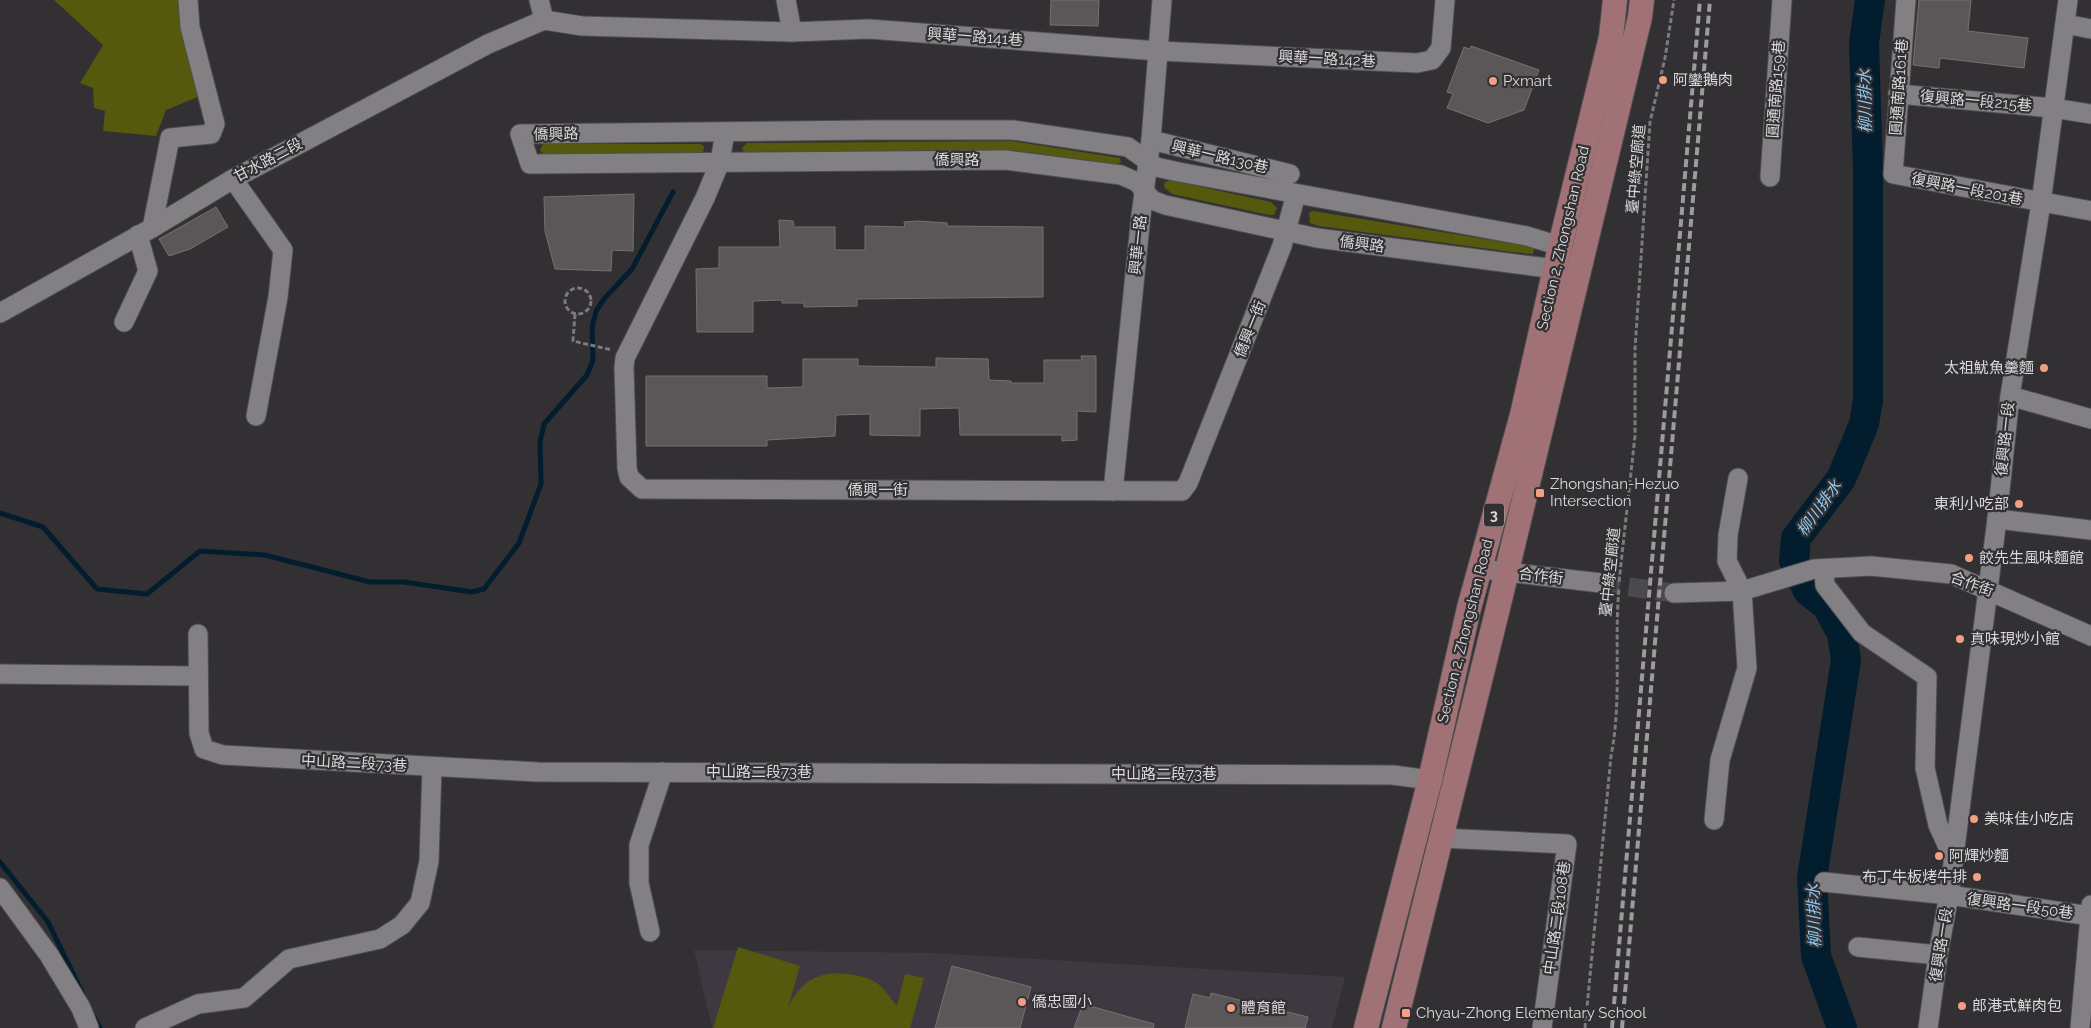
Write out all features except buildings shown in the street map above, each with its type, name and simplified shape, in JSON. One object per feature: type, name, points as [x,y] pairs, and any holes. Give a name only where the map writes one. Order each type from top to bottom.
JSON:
[{"type":"main road","name":"Section 2, Zhongshan Road","points":[[1366,1028],[1430,780],[1469,608],[1522,415],[1560,246],[1611,36],[1615,0]]},
{"type":"main road","name":"Section 2, Zhongshan Road","points":[[1394,1028],[1506,572],[1635,36],[1642,0]]},
{"type":"street","points":[[124,322],[148,271],[145,232],[170,138],[211,134],[215,124],[190,27],[188,0]]},
{"type":"street","points":[[540,0],[544,20]]},
{"type":"street","points":[[786,0],[792,32]]},
{"type":"street","name":"興華一路","points":[[1113,491],[1151,140],[1162,0]]},
{"type":"street","name":"興華一路142巷","points":[[1158,51],[1417,63],[1432,60],[1442,48],[1445,0]]},
{"type":"street","name":"圓通南路159巷","points":[[1770,177],[1782,0]]},
{"type":"street","name":"圓通南路161巷","points":[[1892,174],[1906,0]]},
{"type":"street","name":"復興路一段","points":[[1928,1028],[1938,955],[1949,896],[1997,519],[2010,396],[2041,203],[2068,0]]},
{"type":"street","name":"甘水路二段","points":[[0,313],[145,232],[233,179],[488,44],[544,20]]},
{"type":"street","name":"興華一路141巷","points":[[544,20],[582,26],[792,32],[869,29],[1158,51]]},
{"type":"street","points":[[2065,24],[2091,29]]},
{"type":"street","name":"復興路一段215巷","points":[[1898,94],[2053,108],[2091,114]]},
{"type":"street","name":"僑興路","points":[[1556,269],[1317,238],[1286,232],[1165,205],[1152,200],[1136,182],[1121,175],[1014,160],[530,164],[520,134],[1013,130],[1128,147],[1156,166],[1188,174],[1527,236],[1560,246]]},
{"type":"street","name":"僑興一街","points":[[725,132],[720,162],[705,198],[625,358],[627,468],[629,478],[642,490],[1182,491],[1188,483],[1286,232],[1296,194]]},
{"type":"street","name":"興華一路130巷","points":[[1151,140],[1290,174]]},
{"type":"street","name":"復興路一段201巷","points":[[1892,174],[2091,212]]},
{"type":"street","points":[[233,179],[283,250],[278,297],[256,416]]},
{"type":"street","points":[[2010,396],[2091,418]]},
{"type":"street","points":[[1714,820],[1720,760],[1747,668],[1742,591],[1727,561],[1728,535],[1738,478]]},
{"type":"street","points":[[1997,519],[2091,530]]},
{"type":"street","name":"合作街","points":[[1742,591],[1782,578],[1819,569],[1871,566],[1951,574],[2091,636]]},
{"type":"street","name":"合作街","points":[[1480,569],[1601,584]]},
{"type":"street","points":[[1819,569],[1825,584],[1862,633],[1927,678],[1925,768],[1938,825],[1953,858]]},
{"type":"street","points":[[1674,593],[1742,591]]},
{"type":"street","name":"中山路二段73巷","points":[[198,634],[199,734],[204,749],[223,755],[538,772],[1383,775],[1430,780]]},
{"type":"street","points":[[0,674],[198,676]]},
{"type":"street","points":[[144,1028],[198,1004],[244,998],[289,959],[380,939],[402,925],[420,903],[429,861],[432,767]]},
{"type":"street","points":[[650,932],[639,883],[639,846],[663,772]]},
{"type":"street","name":"中山路二段108巷","points":[[1441,838],[1567,844],[1542,1028]]},
{"type":"street","name":"復興路一段50巷","points":[[1824,882],[1949,896],[2091,916]]},
{"type":"street","points":[[0,888],[49,955],[81,1008],[89,1028]]},
{"type":"street","points":[[2080,1028],[2089,974],[2091,903]]},
{"type":"street","points":[[1858,947],[1938,955]]},
{"type":"path","name":"臺中綠空廊道","points":[[1585,1028],[1611,756],[1617,714],[1616,608],[1635,436],[1635,349],[1650,122],[1664,66],[1674,0]]},
{"type":"path","points":[[580,288],[587,292],[591,303],[584,313],[575,314],[567,310],[564,301],[570,290],[580,288]]},
{"type":"path","points":[[575,314],[573,341],[615,350]]},
{"type":"shaded area","points":[[54,0],[187,0],[205,94],[166,110],[156,136],[103,131],[105,111],[94,108],[93,88],[80,83],[103,45]]},
{"type":"shaded area","points":[[1012,141],[1120,158],[1121,162],[1114,164],[1010,150],[744,152],[742,148],[747,143]]},
{"type":"shaded area","points":[[543,144],[700,144],[704,146],[703,153],[695,154],[544,155],[540,150]]},
{"type":"shaded area","points":[[1169,180],[1271,202],[1277,208],[1274,215],[1269,215],[1172,194],[1164,187],[1164,183]]},
{"type":"shaded area","points":[[1313,211],[1528,246],[1534,248],[1533,254],[1319,226],[1310,223],[1309,213]]},
{"type":"shaded area","points":[[738,947],[800,966],[788,1007],[805,984],[827,974],[851,974],[870,979],[883,988],[897,1006],[905,974],[924,978],[910,1028],[713,1028]]},
{"type":"shaded area","name":"僑忠國小","points":[[694,950],[934,953],[1345,977],[1332,1028],[712,1028]]},
{"type":"waterway","name":"柳川排水","points":[[1842,1028],[1816,956],[1812,878],[1846,660],[1842,634],[1827,606],[1808,591],[1794,561],[1796,538],[1841,479],[1864,424],[1868,400],[1868,170],[1864,43],[1870,0]]},
{"type":"waterway","points":[[0,513],[43,527],[97,589],[147,594],[200,551],[265,555],[370,582],[404,582],[472,592],[484,589],[519,543],[541,484],[540,442],[544,424],[587,375],[593,360],[592,328],[596,311],[604,299],[632,269],[673,192]]},
{"type":"waterway","points":[[0,862],[48,922],[83,994]]},
{"type":"waterway","points":[[94,1017],[100,1028]]},
{"type":"tunnel","points":[[1601,583],[1674,593]]},
{"type":"railway","points":[[1612,1028],[1700,0]]},
{"type":"railway","points":[[1622,1028],[1710,0]]},
{"type":"place","name":"阿鑾鵝肉","points":[[1663,80]]},
{"type":"place","name":"Pxmart","points":[[1493,81]]},
{"type":"place","name":"太祖魷魚羹麵","points":[[2044,368]]},
{"type":"place","name":"Zhongshan-Hezuo Intersection","points":[[1540,493]]},
{"type":"place","name":"東利小吃部","points":[[2019,504]]},
{"type":"place","name":"餃先生風味麵館","points":[[1969,558]]},
{"type":"place","name":"真味現炒小館","points":[[1960,639]]},
{"type":"place","name":"美味佳小吃店","points":[[1974,819]]},
{"type":"place","name":"阿輝炒麵","points":[[1939,856]]},
{"type":"place","name":"布丁牛板烤牛排","points":[[1977,877]]},
{"type":"place","name":"僑忠國小","points":[[1022,1002]]},
{"type":"place","name":"郎港式鮮肉包","points":[[1962,1006]]},
{"type":"place","name":"體育館","points":[[1231,1008]]},
{"type":"place","name":"Chyau-Zhong Elementary School","points":[[1406,1013]]}]
